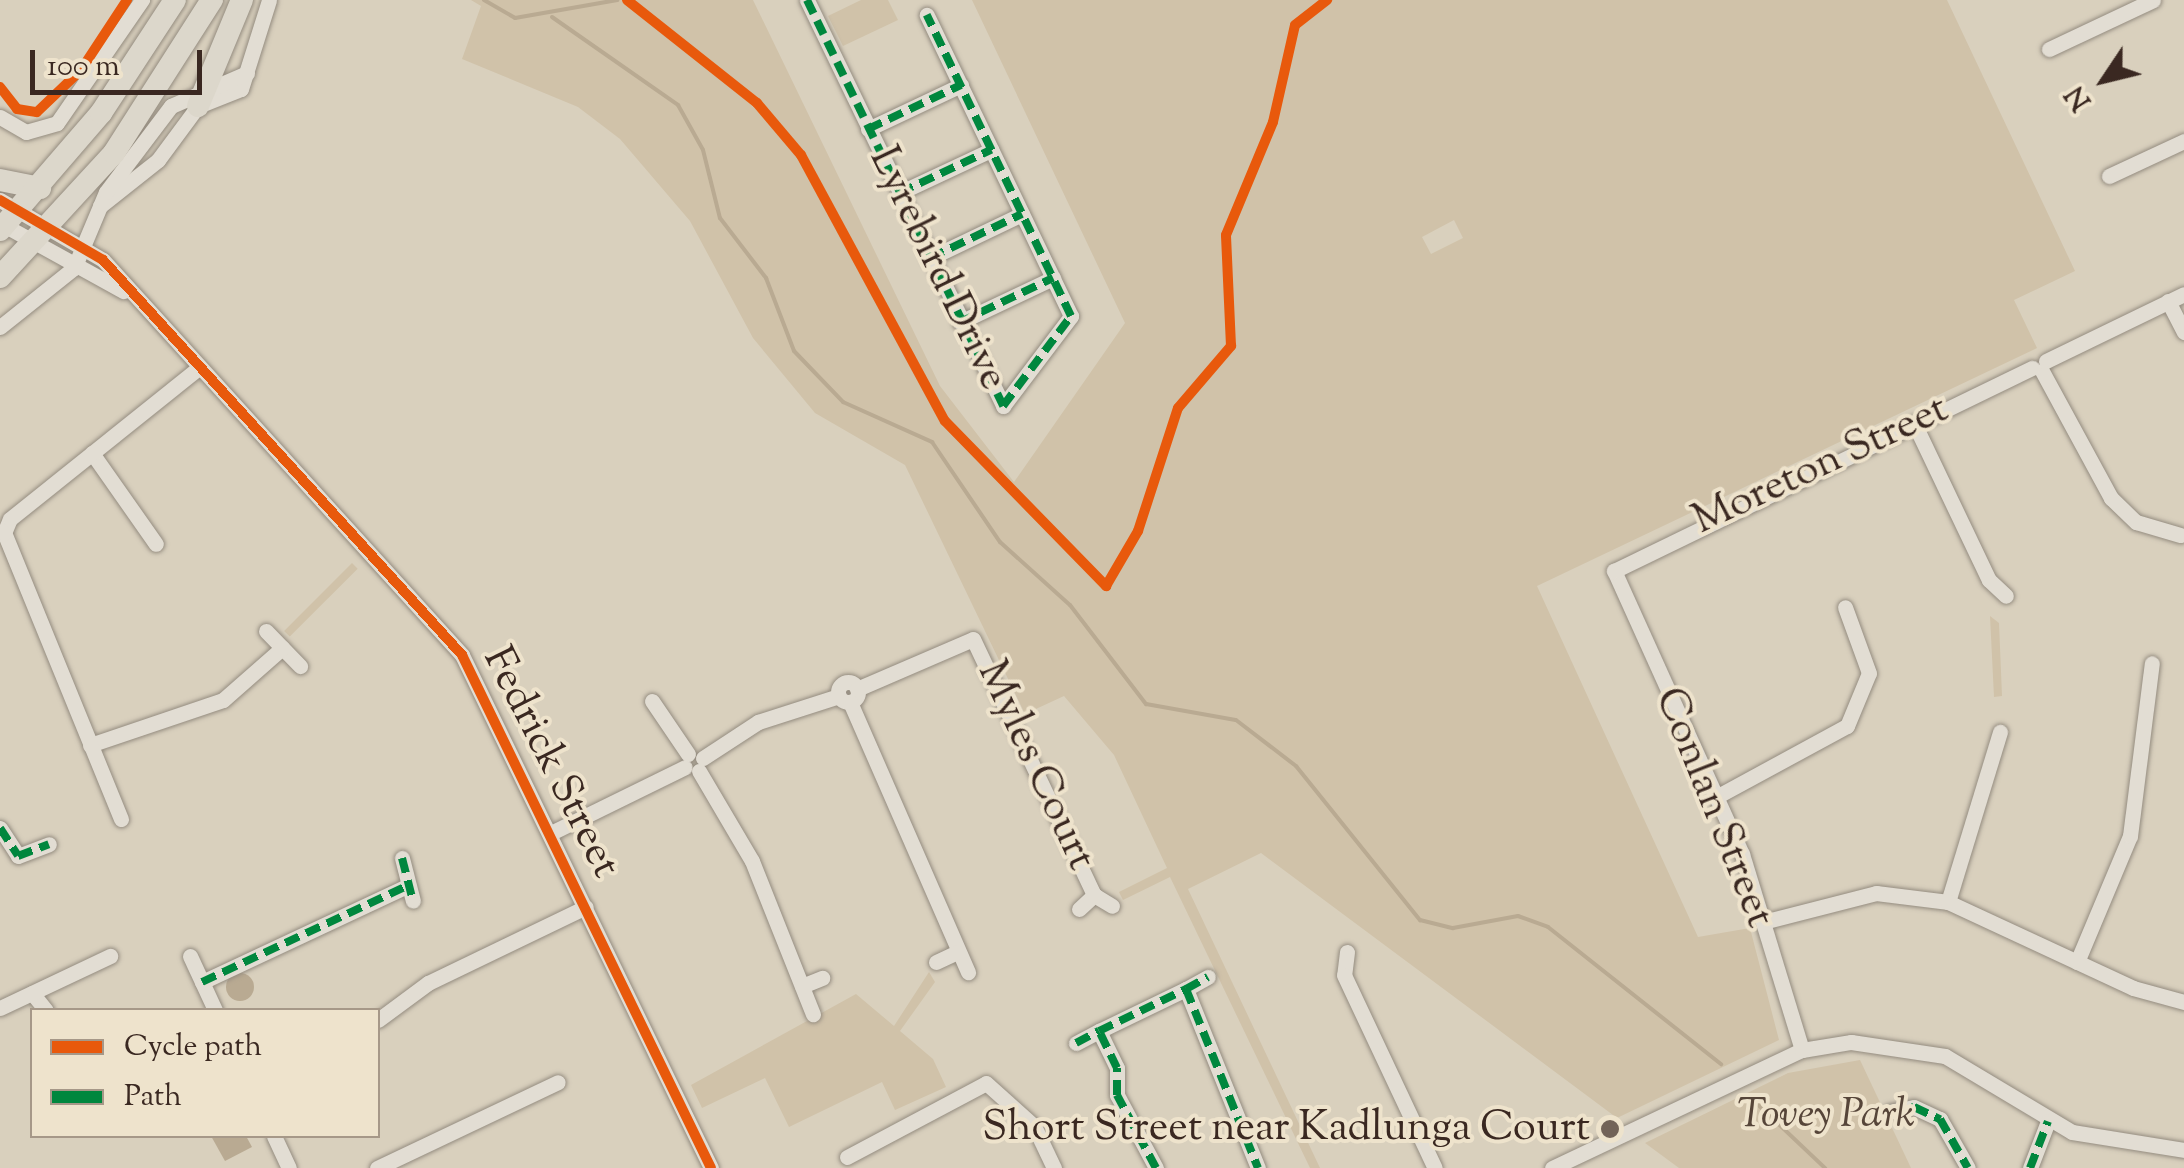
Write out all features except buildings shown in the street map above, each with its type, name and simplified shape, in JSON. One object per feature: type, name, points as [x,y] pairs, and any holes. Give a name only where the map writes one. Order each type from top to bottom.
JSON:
[{"type":"highway","points":[[5,218],[40,188],[175,0]]},
{"type":"highway","points":[[0,278],[44,234],[142,114],[212,0]]},
{"type":"highway","points":[[202,99],[242,0]]},
{"type":"highway","points":[[0,180],[40,188]]},
{"type":"street","points":[[0,117],[26,132],[56,123],[142,0]]},
{"type":"street","points":[[0,327],[78,262],[100,206],[171,106],[202,99],[247,74],[269,0]]},
{"type":"street","name":"Lyrebird Drive","points":[[807,0],[960,322],[1008,405],[1071,319],[927,15]]},
{"type":"street","points":[[2049,49],[2153,0]]},
{"type":"street","points":[[868,129],[961,85]]},
{"type":"street","points":[[100,206],[158,160],[202,99]]},
{"type":"street","points":[[2110,176],[2184,140]]},
{"type":"street","points":[[899,193],[991,150]]},
{"type":"street","points":[[930,258],[1022,214]]},
{"type":"street","points":[[5,218],[44,234]]},
{"type":"street","name":"Fedrick Street","points":[[44,234],[85,245],[123,292],[462,655],[711,1168]]},
{"type":"street","name":"Fedrick Street","points":[[44,234],[123,292]]},
{"type":"street","points":[[960,322],[1053,278]]},
{"type":"street","points":[[2176,297],[2184,332]]},
{"type":"street","name":"Moreton Street","points":[[1614,571],[1914,423],[2040,367],[2176,297]]},
{"type":"street","points":[[2040,367],[2111,498],[2136,522],[2180,535]]},
{"type":"street","points":[[122,819],[4,534],[10,519],[196,371]]},
{"type":"street","points":[[1914,423],[1990,580],[2006,596]]},
{"type":"street","points":[[92,453],[156,544]]},
{"type":"street","name":"Conlan Street","points":[[1614,571],[1716,796],[1763,922],[1802,1050]]},
{"type":"street","points":[[1716,796],[1847,726],[1869,673],[1845,607]]},
{"type":"street","points":[[266,632],[300,666]]},
{"type":"street","name":"Myles Court","points":[[849,696],[973,640],[1094,894],[1112,906]]},
{"type":"street","points":[[90,745],[223,700],[282,648]]},
{"type":"street","points":[[2077,962],[2130,836],[2152,662]]},
{"type":"street","points":[[551,833],[694,763],[758,722],[849,696],[968,972]]},
{"type":"street","points":[[652,701],[752,861],[813,1014]]},
{"type":"street","points":[[1948,902],[2000,732]]},
{"type":"street","points":[[0,828],[6,860],[49,844]]},
{"type":"street","points":[[202,982],[409,894],[402,858]]},
{"type":"street","points":[[1763,922],[1876,893],[1948,902],[2077,962],[2184,1002]]},
{"type":"street","name":"Myles Court","points":[[1079,909],[1094,894]]},
{"type":"street","points":[[380,1019],[428,983],[586,906]]},
{"type":"street","points":[[936,962],[957,952]]},
{"type":"street","points":[[1348,952],[1344,975],[1435,1168]]},
{"type":"street","points":[[0,1008],[110,956]]},
{"type":"street","points":[[190,956],[214,1008]]},
{"type":"street","points":[[1076,1043],[1208,977]]},
{"type":"street","points":[[802,986],[822,978]]},
{"type":"street","points":[[1186,989],[1258,1168]]},
{"type":"street","points":[[32,993],[44,1008]]},
{"type":"street","points":[[1099,1032],[1118,1068],[1117,1095],[1156,1168]]},
{"type":"street","points":[[1552,1168],[1802,1050],[1883,1043],[1945,1056],[2048,1121],[2101,1142],[2184,1150]]},
{"type":"street","points":[[377,1168],[558,1082]]},
{"type":"street","points":[[847,1157],[986,1084],[1034,1126],[1054,1168]]},
{"type":"street","points":[[1889,1112],[1931,1112],[1968,1168]]},
{"type":"street","points":[[2030,1168],[2048,1121]]},
{"type":"street","points":[[275,1138],[289,1168]]},
{"type":"green space","points":[[471,0],[753,0],[940,386],[1014,482],[1125,323],[972,0],[1947,0],[2075,271],[2014,300],[2037,348],[1537,586],[1698,937],[1750,928],[1779,1040],[1617,1118],[1261,853],[1188,889],[1320,1168],[1310,1168],[1170,877],[1123,900],[1119,892],[1167,868],[1114,755],[1064,696],[1025,714],[905,465],[815,413],[753,338],[690,221],[620,139],[578,107],[462,59],[481,6]],"holes":[[[1454,220],[1463,238],[1431,254],[1422,237]]]},
{"type":"green space","points":[[861,0],[888,0],[898,20],[843,46],[828,16]]},
{"type":"green space","points":[[352,563],[358,569],[290,637],[284,631]]},
{"type":"green space","points":[[1990,616],[1999,623],[2002,696],[1994,697]]},
{"type":"green space","points":[[929,972],[935,982],[900,1031],[933,1059],[946,1087],[895,1110],[882,1082],[789,1127],[765,1078],[702,1108],[691,1085],[856,994],[894,1026]]},
{"type":"green space","name":"Tovey Park","points":[[1860,1060],[1911,1168],[1679,1168],[1645,1143],[1788,1073]]},
{"type":"shaded area","points":[[240,973],[250,977],[254,987],[250,997],[240,1001],[230,997],[226,987],[230,977]]},
{"type":"shaded area","points":[[212,1138],[247,1138],[252,1147],[225,1161]]},
{"type":"waterway","points":[[484,0],[515,18],[617,0]]},
{"type":"waterway","points":[[552,17],[678,105],[703,150],[720,218],[766,278],[794,351],[843,402],[932,442],[1000,542],[1070,605],[1146,704],[1236,720],[1296,766],[1420,920],[1453,928],[1518,916],[1548,927],[1721,1064]]},
{"type":"waterway","points":[[1751,1098],[1825,1168]]},
{"type":"marked path","points":[[807,0],[1003,406],[1071,316],[927,15]]},
{"type":"marked path","points":[[868,129],[961,85]]},
{"type":"marked path","points":[[899,193],[991,150]]},
{"type":"marked path","points":[[930,258],[1022,214]]},
{"type":"marked path","points":[[960,322],[1053,278]]},
{"type":"marked path","points":[[0,828],[18,856],[49,844]]},
{"type":"marked path","points":[[402,858],[413,901]]},
{"type":"marked path","points":[[202,982],[405,887]]},
{"type":"marked path","points":[[1186,989],[1208,977]]},
{"type":"marked path","points":[[1156,1168],[1117,1095],[1117,1068],[1099,1031],[1186,989],[1258,1168]]},
{"type":"marked path","points":[[1076,1043],[1099,1031]]},
{"type":"marked path","points":[[1889,1112],[1914,1107],[1940,1119],[1968,1168]]},
{"type":"marked path","points":[[2030,1168],[2048,1121]]},
{"type":"cycle path","points":[[0,87],[17,109],[37,112],[81,70],[127,0]]},
{"type":"cycle path","points":[[627,0],[757,103],[801,155],[945,421],[1106,586],[1138,531],[1178,408],[1231,346],[1226,235],[1273,122],[1295,25],[1327,0]]},
{"type":"cycle path","points":[[0,200],[103,260],[462,655],[711,1168]]},
{"type":"place","name":"Short Street near Kadlunga Court","points":[[1610,1129]]}]
